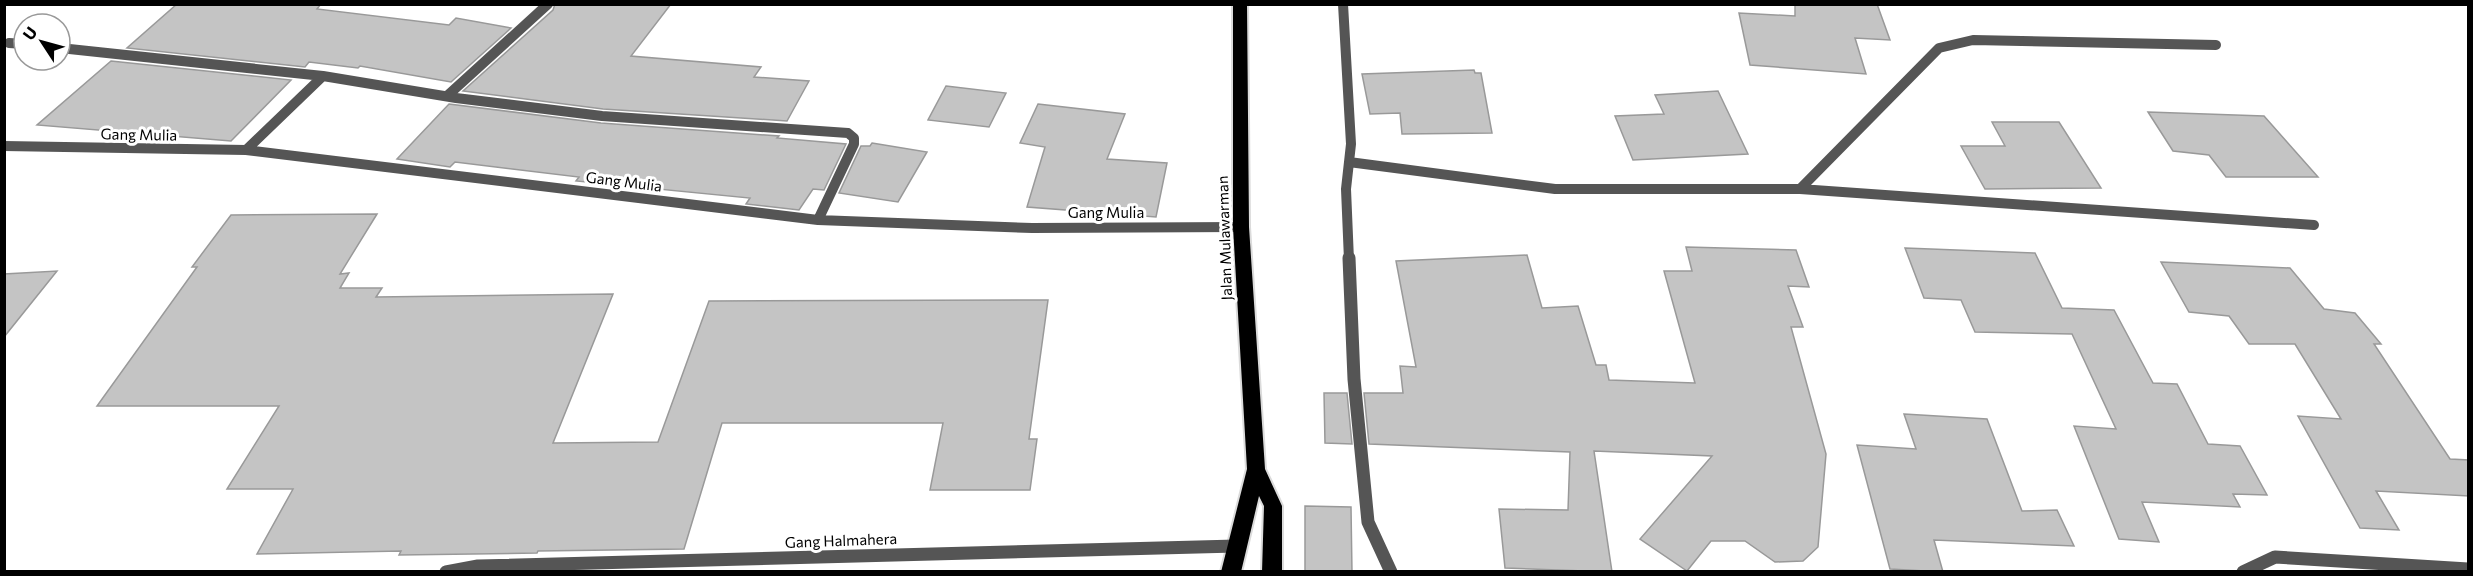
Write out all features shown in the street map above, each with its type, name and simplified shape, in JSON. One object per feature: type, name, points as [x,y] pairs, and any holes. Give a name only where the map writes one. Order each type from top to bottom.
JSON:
[{"type":"highway","name":"Jalan Mulawarman","points":[[1231,572],[1256,469],[1241,226],[1240,4]]},
{"type":"highway","name":"Jalan Mulawarman","points":[[1256,469],[1273,506],[1272,572]]},
{"type":"street","points":[[447,96],[548,4]]},
{"type":"street","points":[[1343,4],[1351,144],[1346,209],[1354,379],[1368,522],[1391,572]]},
{"type":"street","points":[[1800,189],[1939,48],[1973,40],[2216,45]]},
{"type":"street","points":[[72,49],[323,76],[447,96],[658,122],[848,133],[854,138],[854,144],[818,220]]},
{"type":"street","points":[[246,150],[323,76]]},
{"type":"street","name":"Gang Mulia","points":[[4,147],[246,150],[818,220],[1032,228],[1241,226]]},
{"type":"street","points":[[1349,162],[1554,189],[1800,189],[2314,225]]},
{"type":"street","name":"Gang Halmahera","points":[[446,572],[478,566],[1236,546]]},
{"type":"street","points":[[2243,572],[2275,557],[2469,569]]},
{"type":"building","points":[[177,4],[321,4],[317,9],[449,25],[456,18],[511,28],[451,82],[360,66],[358,68],[309,62],[305,67],[127,48]]},
{"type":"building","points":[[555,4],[671,4],[631,56],[761,67],[754,77],[809,81],[787,121],[603,109],[463,91],[553,10]]},
{"type":"building","points":[[1795,4],[1877,4],[1890,40],[1855,38],[1866,74],[1750,65],[1739,13],[1795,16]]},
{"type":"building","points":[[111,61],[291,80],[231,141],[37,125]]},
{"type":"building","points":[[1474,70],[1475,73],[1481,73],[1492,133],[1402,134],[1400,113],[1370,114],[1362,74]]},
{"type":"building","points":[[946,86],[1006,93],[989,127],[928,120]]},
{"type":"building","points":[[1718,91],[1748,154],[1633,160],[1615,116],[1664,114],[1655,95]]},
{"type":"building","points":[[449,104],[601,123],[779,136],[777,138],[846,144],[824,190],[813,189],[799,210],[746,204],[750,198],[576,181],[579,177],[455,162],[450,167],[397,159]]},
{"type":"building","points":[[1038,104],[1125,114],[1107,159],[1167,163],[1156,217],[1027,207],[1045,147],[1020,143]]},
{"type":"building","points":[[2148,112],[2264,116],[2318,177],[2226,177],[2209,155],[2173,151]]},
{"type":"building","points":[[1992,122],[2059,122],[2101,188],[1985,189],[1961,146],[2005,146]]},
{"type":"building","points":[[872,143],[927,152],[898,202],[839,193],[861,146],[870,146]]},
{"type":"building","points":[[377,214],[340,274],[349,273],[340,288],[382,288],[376,297],[613,294],[553,443],[658,442],[709,301],[1048,300],[1029,439],[1037,439],[1030,490],[930,490],[943,423],[722,423],[684,549],[399,555],[401,551],[257,554],[293,489],[227,489],[279,406],[97,406],[197,267],[192,267],[231,215]]},
{"type":"building","points":[[1686,247],[1796,250],[1809,287],[1788,286],[1803,327],[1791,327],[1826,454],[1818,547],[1803,561],[1775,562],[1745,541],[1711,541],[1687,571],[1640,539],[1712,456],[1594,451],[1612,572],[1505,568],[1499,509],[1568,510],[1570,452],[1369,444],[1364,393],[1403,393],[1400,366],[1416,367],[1396,261],[1527,255],[1542,308],[1578,306],[1596,365],[1606,365],[1609,380],[1695,383],[1664,271],[1692,271]]},
{"type":"building","points":[[1905,248],[2035,253],[2062,308],[2114,310],[2153,383],[2177,384],[2208,444],[2240,446],[2267,495],[2233,494],[2240,507],[2142,502],[2159,542],[2119,539],[2074,426],[2116,429],[2072,334],[1975,332],[1961,300],[1924,298]]},
{"type":"building","points":[[2161,262],[2290,268],[2324,309],[2355,313],[2381,344],[2374,344],[2450,459],[2469,460],[2469,496],[2376,491],[2399,530],[2360,528],[2298,416],[2341,419],[2295,344],[2249,344],[2229,316],[2189,312]]},
{"type":"building","points":[[57,271],[4,337],[4,274]]},
{"type":"building","points":[[1324,393],[1347,393],[1352,444],[1325,443]]},
{"type":"building","points":[[1904,414],[1987,419],[2022,511],[2057,510],[2074,546],[1934,540],[1943,572],[1890,569],[1857,445],[1916,449]]},
{"type":"building","points":[[1305,506],[1351,507],[1352,572],[1305,572]]}]
